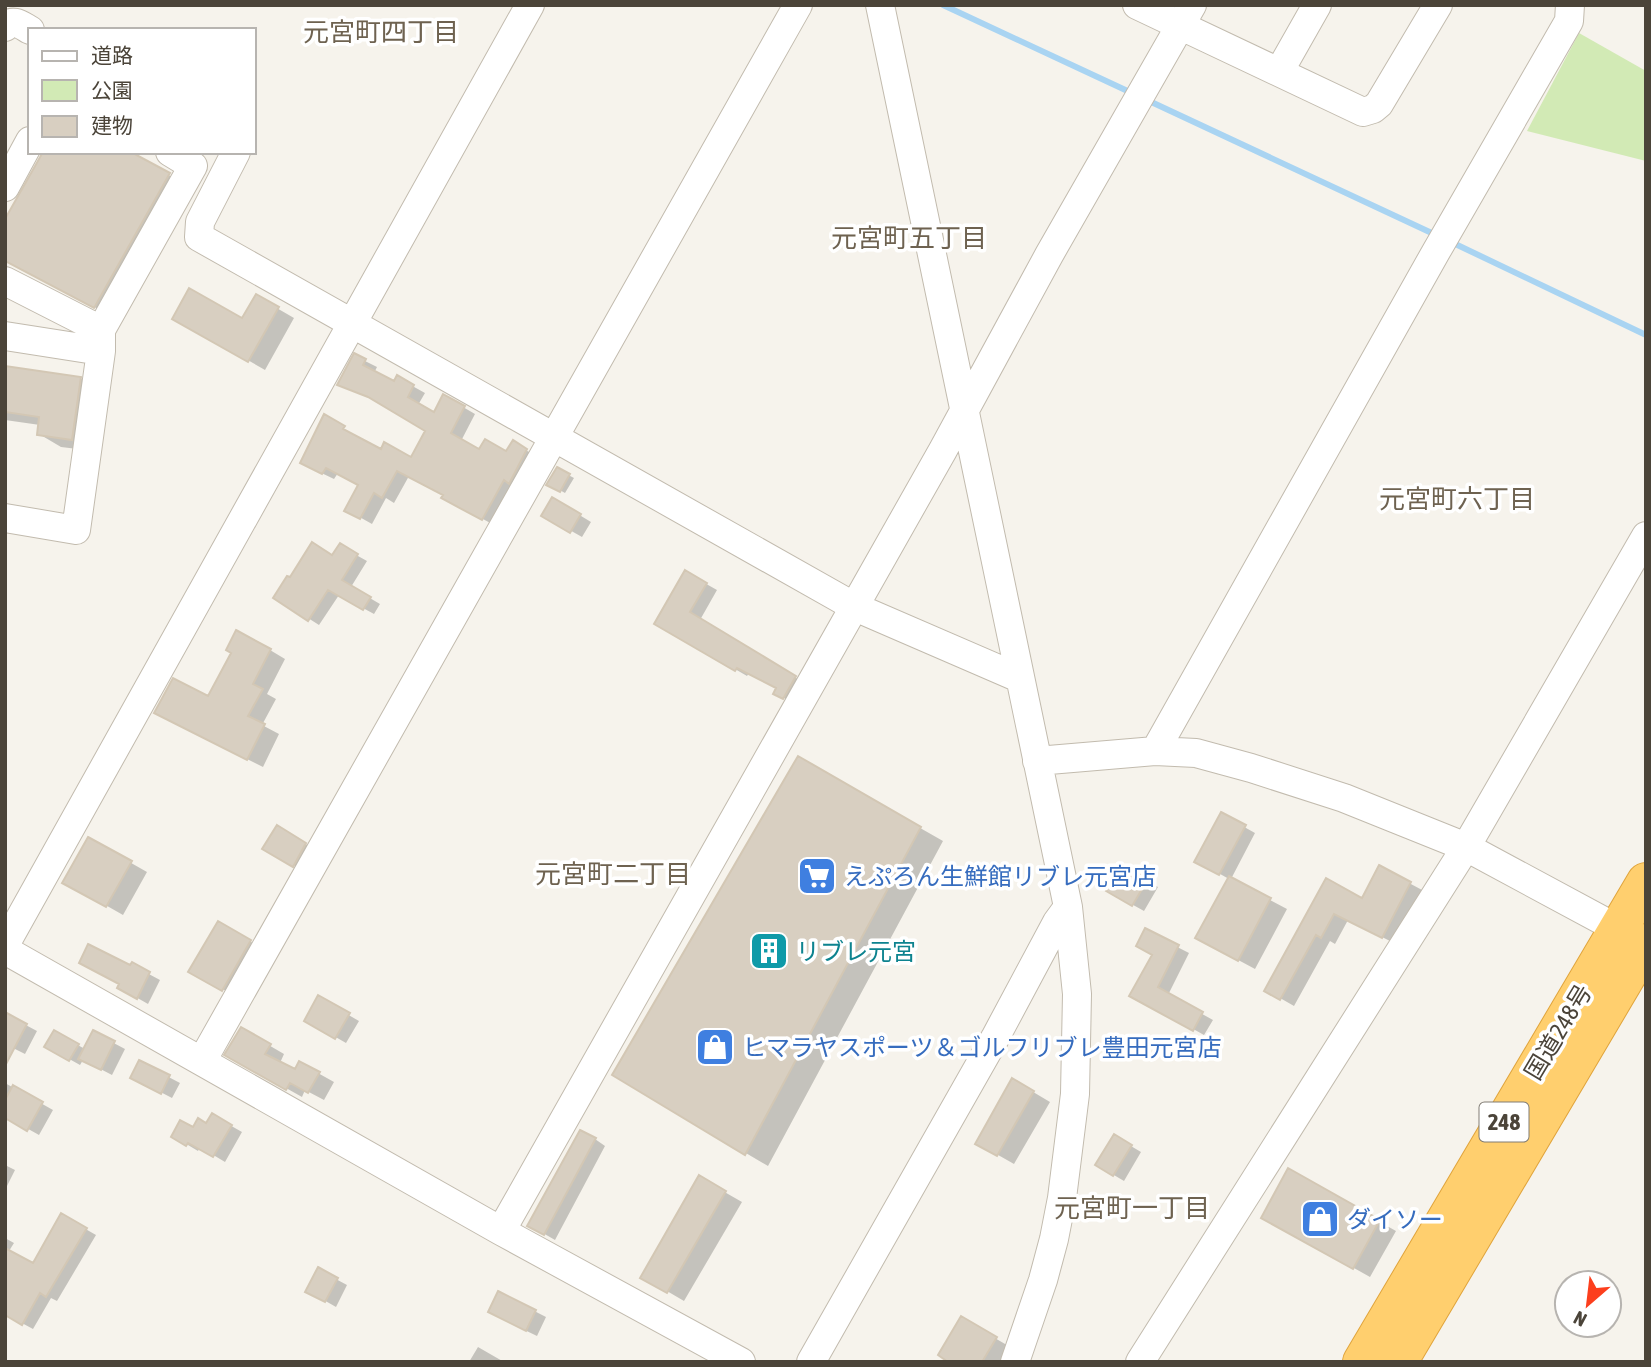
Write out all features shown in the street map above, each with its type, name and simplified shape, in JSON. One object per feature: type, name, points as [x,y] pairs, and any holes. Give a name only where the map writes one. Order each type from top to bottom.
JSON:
[{"type":"highway","name":"国道248号","points":[[1398,1362],[1639,940],[1646,882]]},
{"type":"highway","name":"国道248号","points":[[1362,1362],[1639,940]]},
{"type":"street","points":[[530,5],[5,947],[501,1231],[741,1362]]},
{"type":"street","points":[[202,1060],[798,5]]},
{"type":"street","points":[[880,5],[1068,907],[1077,994],[1075,1094],[1062,1198],[1043,1280],[1015,1362]]},
{"type":"street","points":[[1137,5],[1186,16],[1279,72],[1363,112],[1379,104],[1438,5]]},
{"type":"street","points":[[1279,72],[1317,5]]},
{"type":"street","points":[[1155,751],[1569,21],[1570,5]]},
{"type":"street","points":[[501,1231],[1186,16]]},
{"type":"street","points":[[5,27],[15,22],[28,29]]},
{"type":"street","points":[[5,187],[28,145]]},
{"type":"street","points":[[5,518],[76,530],[101,340],[193,166],[173,154]]},
{"type":"street","points":[[235,154],[200,222],[199,237],[855,607],[1019,678]]},
{"type":"street","points":[[5,281],[101,340]]},
{"type":"street","points":[[5,336],[101,340]]},
{"type":"street","points":[[1140,1362],[1466,847],[1646,536]]},
{"type":"street","points":[[1037,761],[1155,751],[1196,753],[1251,768],[1344,798],[1466,847],[1639,940]]},
{"type":"street","points":[[811,1362],[995,1038],[1057,922],[1068,907]]},
{"type":"green space","points":[[1579,33],[1646,71],[1646,161],[1527,131]]},
{"type":"building","points":[[42,154],[135,154],[170,173],[94,308],[5,261],[5,219]]},
{"type":"building","points":[[189,288],[242,318],[256,294],[279,307],[248,362],[172,319]]},
{"type":"building","points":[[354,353],[366,359],[363,365],[394,381],[397,375],[414,385],[408,397],[434,412],[443,394],[465,406],[451,433],[479,449],[485,439],[506,451],[513,440],[527,449],[509,484],[504,480],[482,520],[441,498],[443,495],[397,471],[382,498],[374,493],[360,519],[344,511],[358,485],[326,468],[322,474],[300,463],[324,414],[345,426],[343,429],[381,449],[384,442],[411,457],[425,431],[368,397],[337,385]]},
{"type":"building","points":[[5,366],[81,377],[72,440],[37,435],[39,417],[5,412]]},
{"type":"building","points":[[557,467],[570,474],[560,492],[546,485]]},
{"type":"building","points":[[552,497],[581,514],[570,533],[541,516]]},
{"type":"building","points":[[312,542],[332,555],[340,543],[358,554],[342,580],[371,597],[363,610],[328,590],[308,621],[273,598]]},
{"type":"building","points":[[685,570],[707,583],[690,612],[796,676],[783,699],[773,694],[776,688],[737,668],[735,671],[654,624]]},
{"type":"building","points":[[236,630],[271,649],[253,684],[263,689],[248,716],[265,724],[247,760],[154,713],[173,678],[208,696],[231,653],[226,650]]},
{"type":"building","name":"リブレ元宮","points":[[798,756],[921,827],[745,1155],[612,1075]]},
{"type":"building","points":[[1221,812],[1246,825],[1219,875],[1194,862]]},
{"type":"building","points":[[277,825],[306,843],[293,867],[262,849]]},
{"type":"building","points":[[88,837],[132,861],[106,907],[62,883]]},
{"type":"building","points":[[1121,864],[1148,879],[1132,906],[1106,891]]},
{"type":"building","points":[[1379,865],[1411,882],[1382,938],[1334,914],[1321,938],[1316,935],[1280,1000],[1264,991],[1326,878],[1362,898]]},
{"type":"building","points":[[1229,876],[1271,898],[1238,961],[1195,938]]},
{"type":"building","points":[[218,921],[251,940],[222,991],[188,972]]},
{"type":"building","points":[[1145,928],[1179,945],[1158,987],[1203,1012],[1193,1031],[1129,996],[1152,955],[1136,946]]},
{"type":"building","points":[[88,944],[150,972],[137,999],[117,988],[119,984],[79,963]]},
{"type":"building","points":[[318,995],[350,1013],[335,1039],[304,1021]]},
{"type":"building","points":[[5,1012],[27,1024],[5,1066]]},
{"type":"building","points":[[241,1027],[271,1044],[265,1054],[295,1069],[299,1061],[320,1072],[308,1093],[290,1083],[286,1090],[224,1055]]},
{"type":"building","points":[[54,1030],[79,1044],[69,1061],[44,1047]]},
{"type":"building","points":[[93,1030],[115,1041],[101,1070],[78,1059]]},
{"type":"building","points":[[139,1060],[170,1075],[161,1094],[130,1078]]},
{"type":"building","points":[[1012,1078],[1034,1091],[997,1156],[975,1144]]},
{"type":"building","points":[[13,1085],[43,1102],[27,1131],[5,1118],[5,1100]]},
{"type":"building","points":[[212,1113],[232,1125],[213,1157],[171,1137],[180,1120],[193,1127],[198,1118],[206,1123]]},
{"type":"building","points":[[580,1130],[596,1138],[544,1235],[527,1226]]},
{"type":"building","points":[[1114,1134],[1132,1145],[1113,1176],[1095,1165]]},
{"type":"building","name":"ダイソー","points":[[1288,1168],[1380,1220],[1353,1269],[1261,1218]]},
{"type":"building","points":[[699,1175],[726,1191],[667,1293],[640,1278]]},
{"type":"building","points":[[61,1213],[87,1228],[46,1297],[40,1293],[22,1325],[5,1315],[5,1248],[33,1263]]},
{"type":"building","points":[[318,1267],[338,1278],[325,1302],[305,1292]]},
{"type":"building","points":[[498,1291],[536,1310],[526,1331],[488,1312]]},
{"type":"building","points":[[961,1316],[997,1337],[982,1362],[948,1362],[938,1355]]},
{"type":"waterway","points":[[943,5],[1134,94]]},
{"type":"waterway","points":[[1147,100],[1436,235]]},
{"type":"waterway","points":[[1449,241],[1646,335]]},
{"type":"place","name":"えぷろん生鮮館リブレ元宮店","points":[[817,876]]},
{"type":"place","name":"リブレ元宮","points":[[769,951]]},
{"type":"place","name":"ヒマラヤスポーツ＆ゴルフリブレ豊田元宮店","points":[[715,1047]]},
{"type":"place","name":"ダイソー","points":[[1320,1219]]},
{"type":"district","name":"元宮町四丁目","points":[[381,32]]},
{"type":"district","name":"元宮町五丁目","points":[[909,238]]},
{"type":"district","name":"元宮町六丁目","points":[[1457,499]]},
{"type":"district","name":"元宮町二丁目","points":[[613,874]]},
{"type":"district","name":"元宮町一丁目","points":[[1132,1208]]}]
